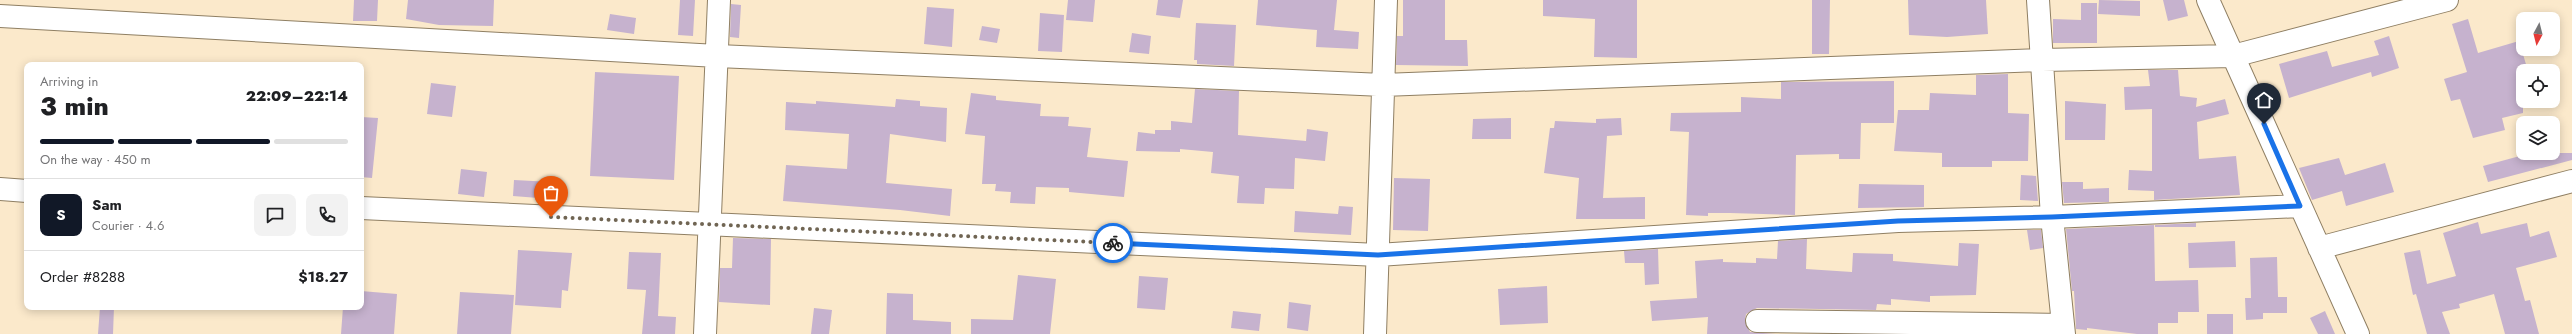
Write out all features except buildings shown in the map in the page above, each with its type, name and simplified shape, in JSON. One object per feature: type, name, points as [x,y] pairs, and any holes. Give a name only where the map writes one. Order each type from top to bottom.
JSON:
[{"type":"street","points":[[705,334],[719,0]]},
{"type":"street","points":[[1375,334],[1386,0]]},
{"type":"street","points":[[1757,321],[2063,329],[2052,217],[2038,0]]},
{"type":"street","points":[[2208,0],[2358,334]]},
{"type":"street","points":[[0,16],[717,56],[1383,85],[2042,60],[2233,56],[2447,0]]},
{"type":"street","points":[[2319,248],[2572,181]]},
{"type":"street","points":[[0,189],[24,191]]},
{"type":"street","points":[[364,208],[1378,255],[1898,221],[2052,217],[2300,206]]},
{"type":"way so far","points":[[551,217],[1113,243]]},
{"type":"route","points":[[1113,243],[1378,255],[1898,221],[2052,217],[2300,206],[2264,124]]}]
